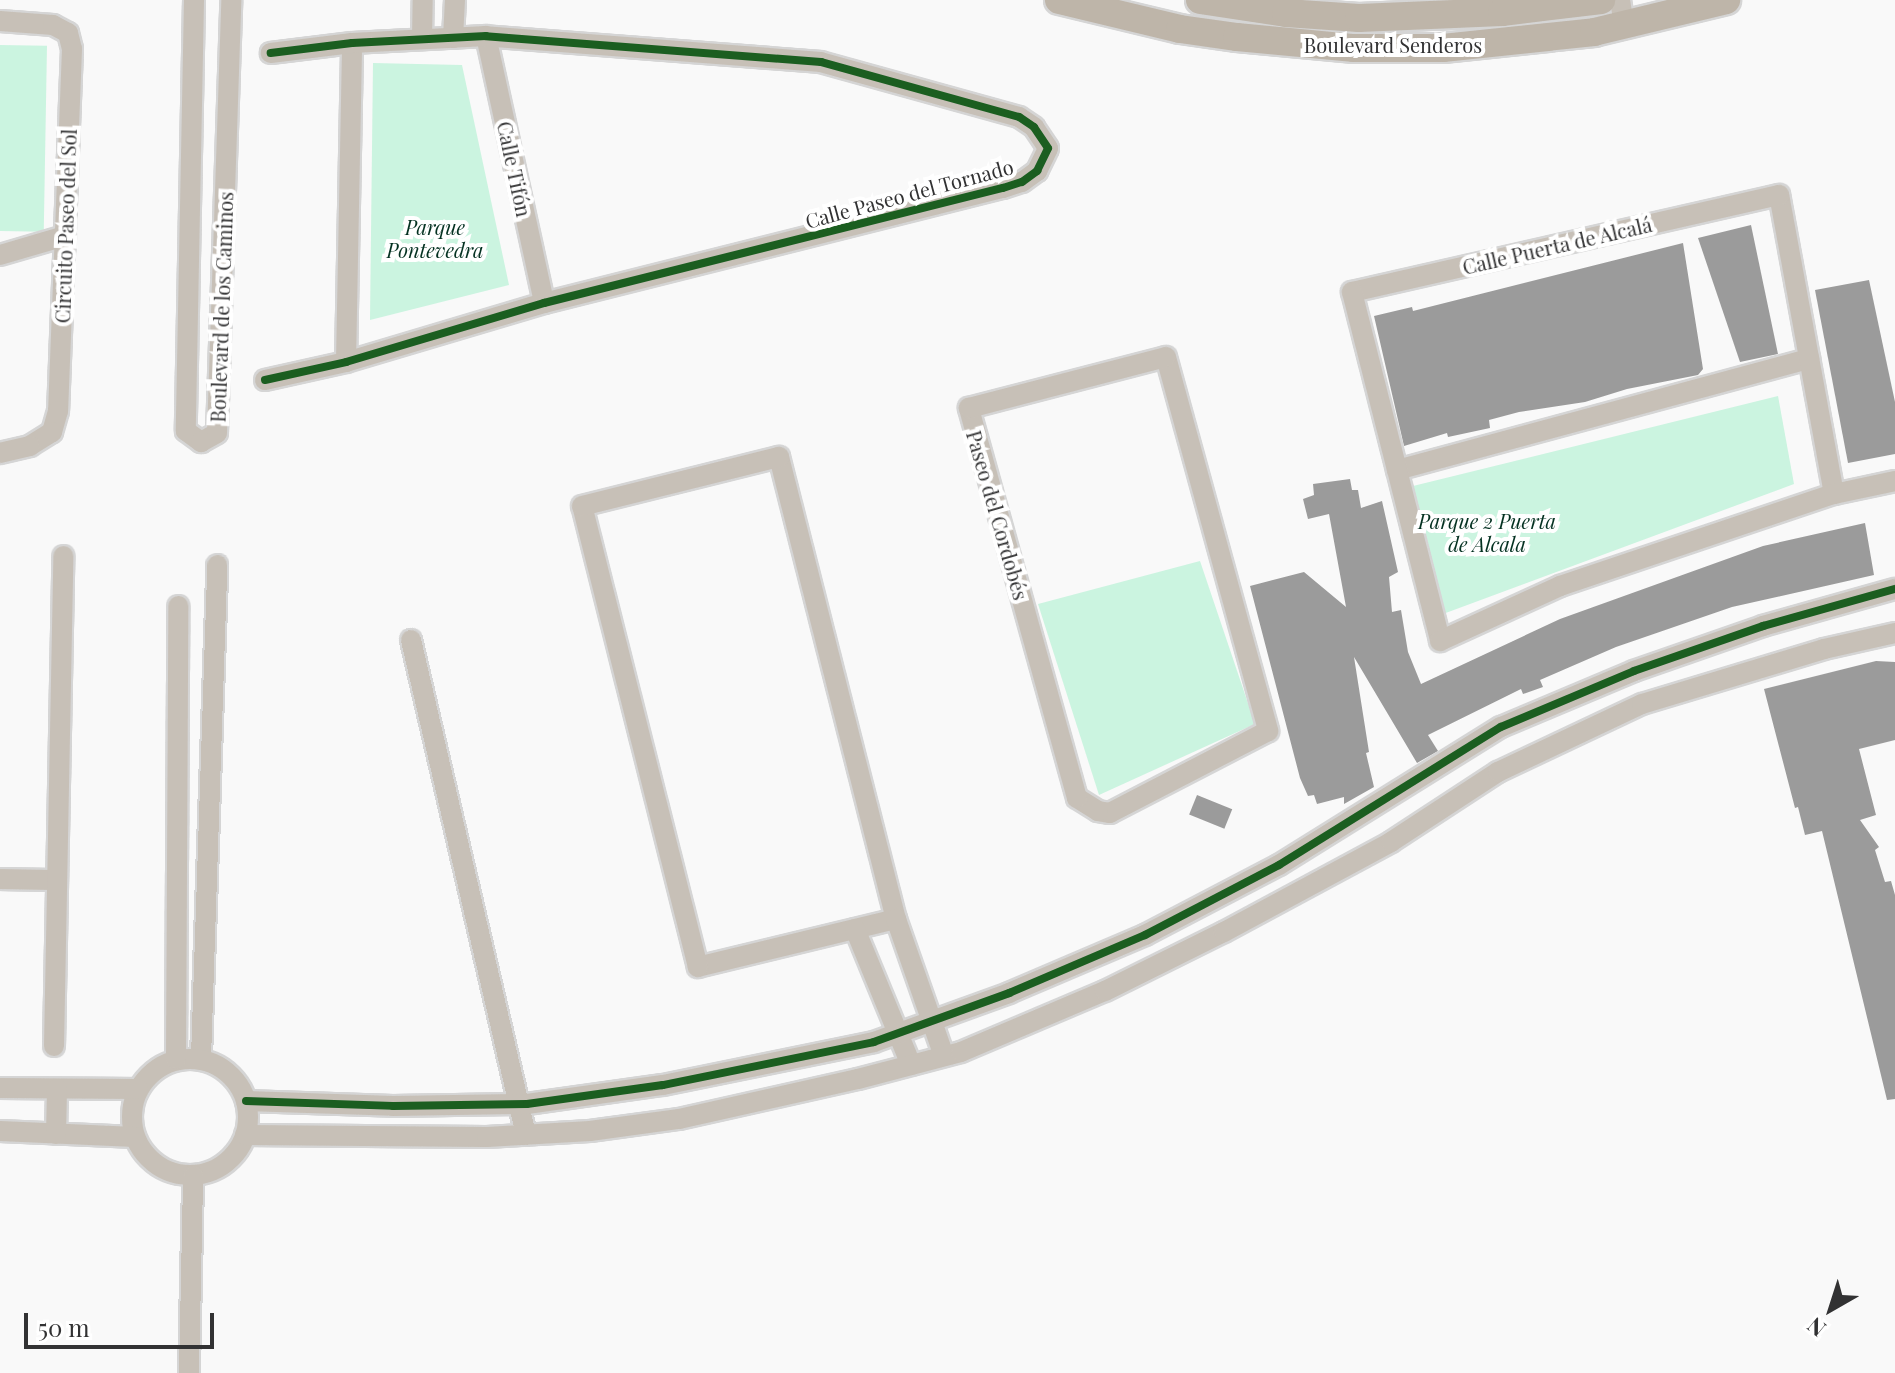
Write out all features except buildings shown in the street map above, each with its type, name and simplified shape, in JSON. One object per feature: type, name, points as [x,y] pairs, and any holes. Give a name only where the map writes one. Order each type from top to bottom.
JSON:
[{"type":"main road","name":"Boulevard Senderos","points":[[1059,0],[1180,29],[1283,43],[1443,48],[1528,42],[1594,32],[1606,6]]},
{"type":"main road","name":"Boulevard Senderos","points":[[1200,0],[1286,13],[1359,18],[1726,0]]},
{"type":"main road","points":[[1527,10],[1528,42]]},
{"type":"street","name":"Boulevard de los Caminos","points":[[194,0],[186,431],[201,442],[217,433],[231,0]]},
{"type":"street","points":[[422,39],[423,0]]},
{"type":"street","points":[[453,38],[455,0]]},
{"type":"street","name":"Circuito Paseo del Sol","points":[[0,21],[53,25],[68,33],[72,49],[58,411],[52,432],[30,446],[0,453]]},
{"type":"street","name":"Calle Paseo del Tornado","points":[[265,380],[346,362],[544,303],[1003,188],[1022,182],[1037,171],[1048,148],[1034,127],[1019,117],[821,62],[486,36],[352,43],[271,53]]},
{"type":"street","name":"Calle Tifón","points":[[486,36],[544,303]]},
{"type":"street","points":[[346,362],[352,43]]},
{"type":"street","name":"Calle Puerta de Alcalá","points":[[1834,494],[1779,195],[1352,292],[1440,641],[1560,586],[1834,494],[1895,481]]},
{"type":"street","points":[[0,255],[65,236]]},
{"type":"street","name":"Paseo del Cordobés","points":[[1166,357],[1268,731],[1110,813],[1098,811],[1077,798],[969,408],[1166,357]]},
{"type":"street","points":[[1397,470],[1809,359]]},
{"type":"street","points":[[896,919],[698,967],[582,506],[779,457],[896,919],[944,1056]]},
{"type":"street","points":[[54,1046],[63,556]]},
{"type":"street","points":[[201,1058],[217,565]]},
{"type":"street","points":[[246,1101],[393,1106],[520,1104],[663,1085],[816,1056],[899,1033],[1158,928],[1279,865],[1501,727],[1634,671],[1763,626],[1895,589]]},
{"type":"street","points":[[176,1059],[178,606]]},
{"type":"street","points":[[245,1135],[526,1135],[679,1119],[944,1056],[1035,1022],[1131,978],[1391,842],[1498,772],[1642,704],[1824,649],[1895,633]]},
{"type":"street","points":[[411,640],[526,1135]]},
{"type":"street","points":[[0,879],[57,880]]},
{"type":"street","points":[[855,929],[911,1065]]},
{"type":"street","points":[[201,1058],[227,1070],[245,1093],[249,1121],[241,1148],[220,1168],[193,1176],[169,1172],[148,1158],[135,1137],[131,1113],[138,1089],[154,1070],[176,1059],[201,1058]]},
{"type":"street","points":[[0,1088],[138,1089]]},
{"type":"street","points":[[56,1134],[57,1089]]},
{"type":"street","points":[[0,1131],[135,1137]]},
{"type":"street","points":[[189,1373],[193,1176]]},
{"type":"green space","points":[[0,45],[47,46],[44,232],[0,231]]},
{"type":"green space","name":"Parque Pontevedra","points":[[373,63],[462,65],[509,285],[370,320]]},
{"type":"green space","name":"Parque 2 Puerta de Alcala","points":[[1778,396],[1794,484],[1443,614],[1413,486]]},
{"type":"green space","points":[[1200,561],[1255,724],[1099,795],[1038,604]]},
{"type":"cycle path","points":[[265,380],[346,362],[544,303],[1003,188],[1022,182],[1037,171],[1048,148],[1034,127],[1019,117],[821,62],[486,36],[352,43],[271,53]]},
{"type":"cycle path","points":[[246,1101],[393,1106],[527,1104],[663,1085],[874,1042],[1009,993],[1145,935],[1279,865],[1501,727],[1634,671],[1763,626],[1895,589]]}]
